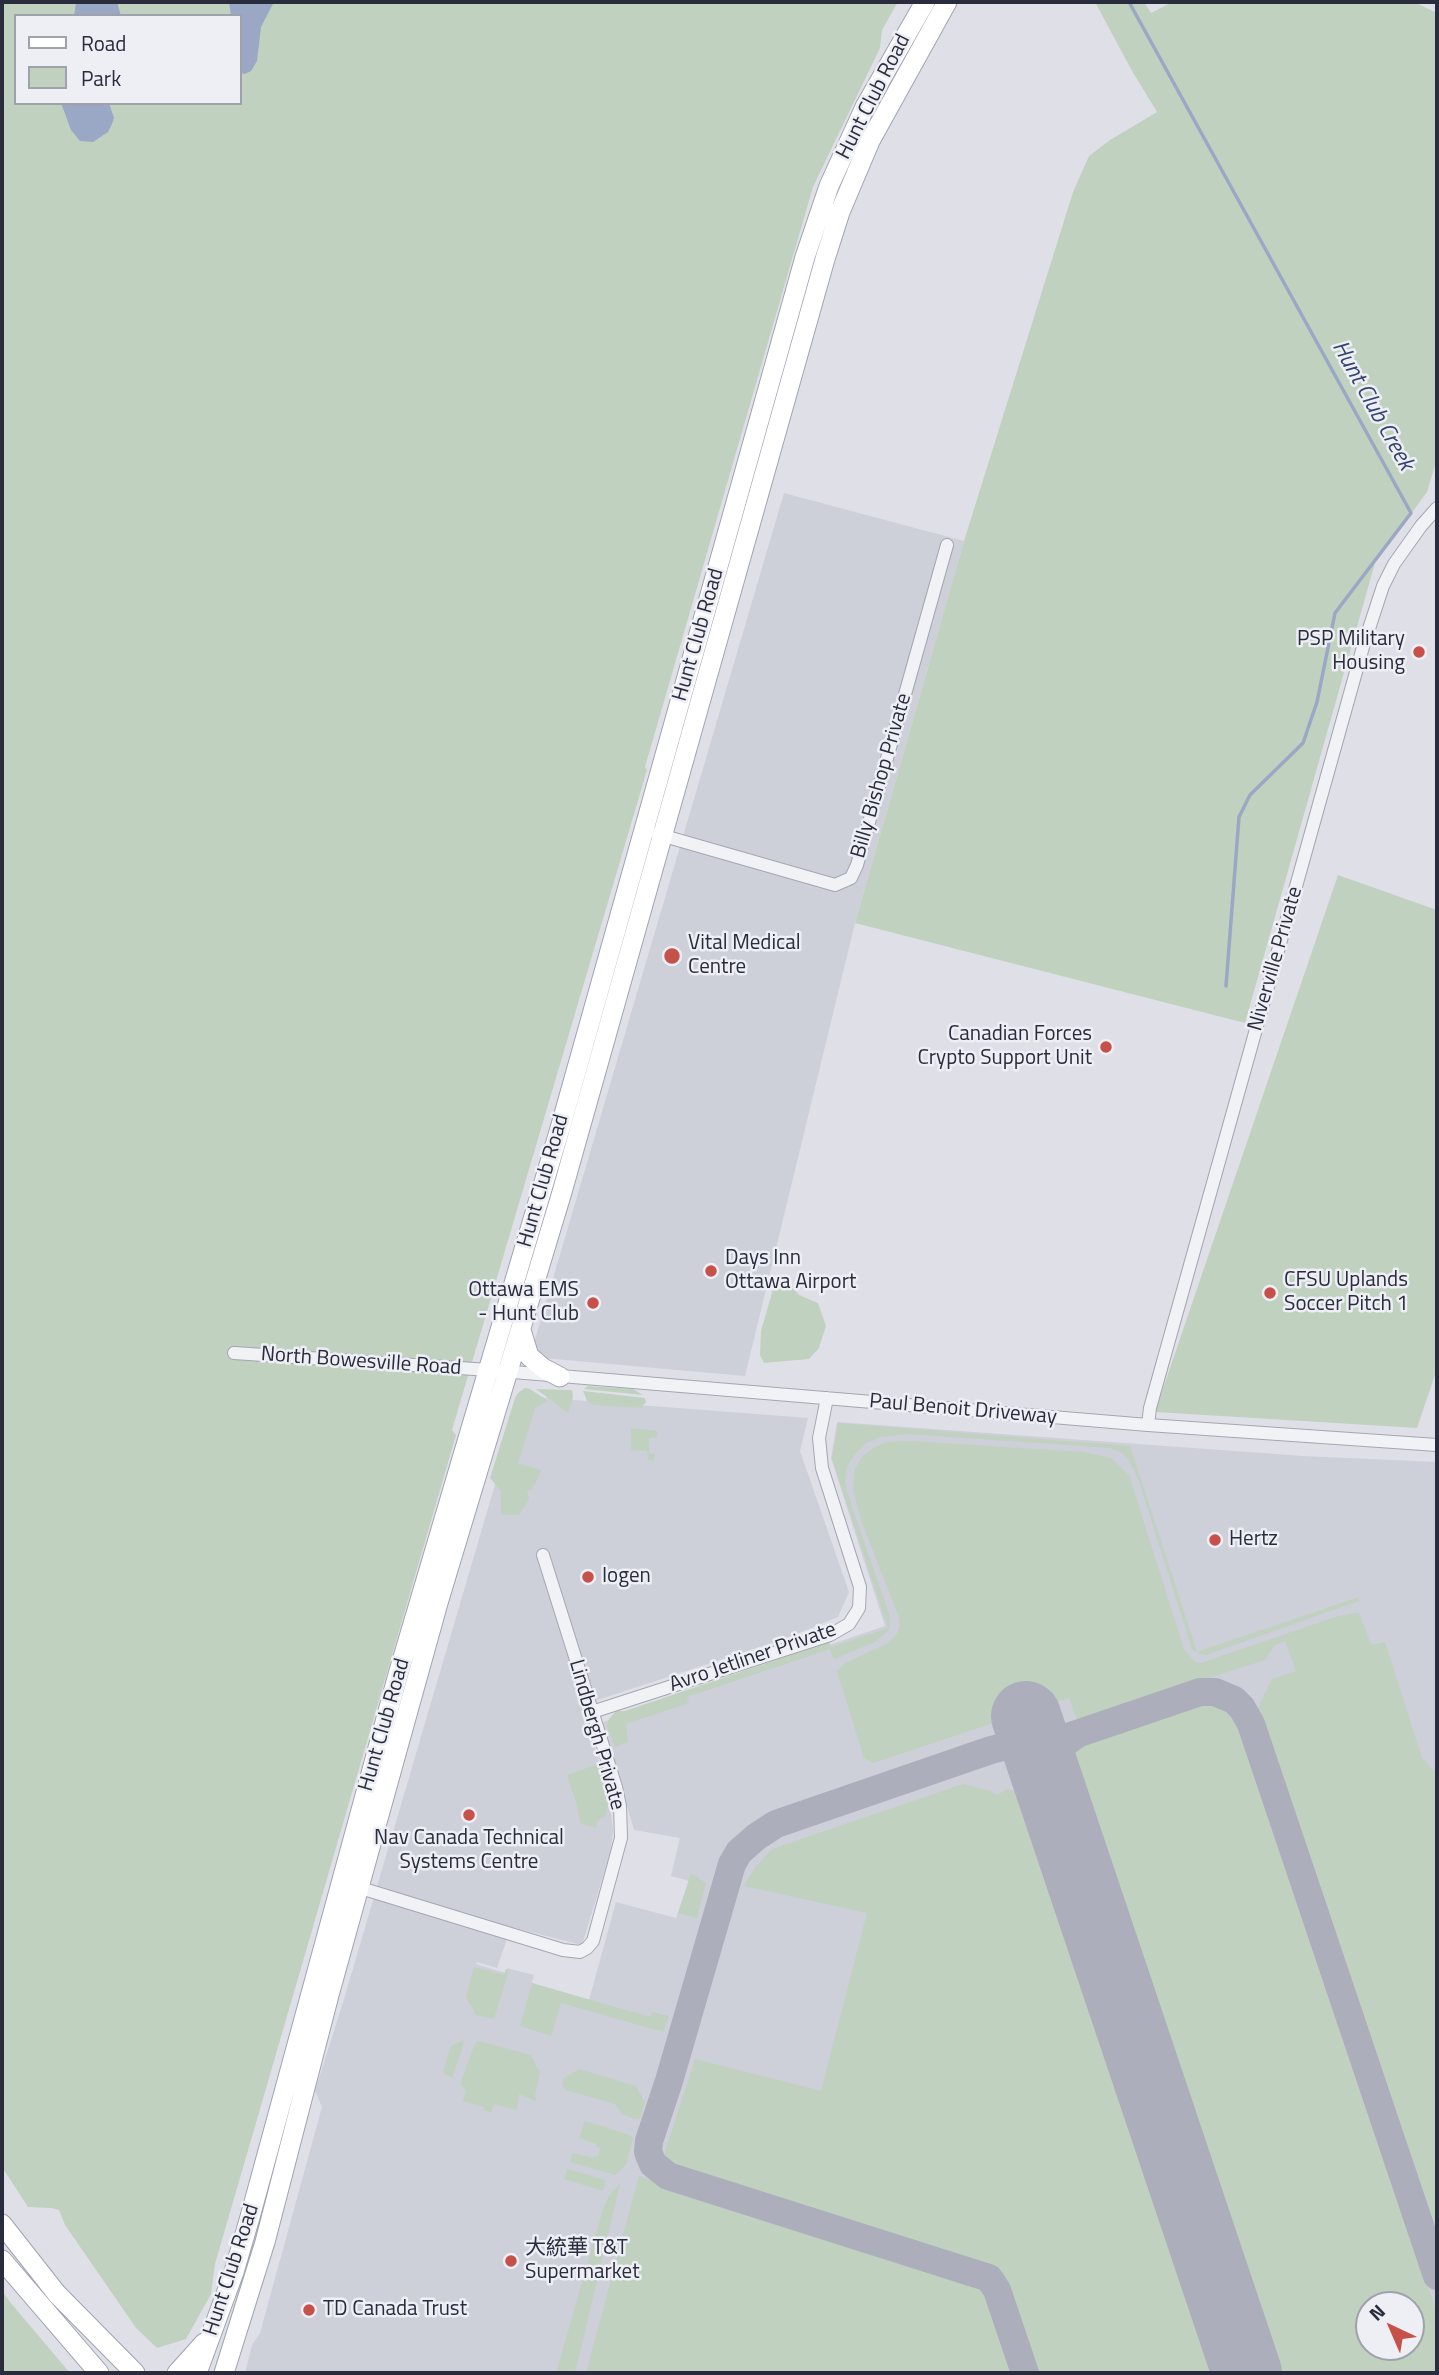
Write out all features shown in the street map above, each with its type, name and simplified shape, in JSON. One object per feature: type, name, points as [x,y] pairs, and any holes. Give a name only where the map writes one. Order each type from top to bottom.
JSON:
[{"type":"main road","name":"Hunt Club Road","points":[[498,1371],[521,1329],[562,1192],[653,833],[813,230],[837,167],[865,107],[925,2]]},
{"type":"main road","name":"Hunt Club Road","points":[[197,2373],[288,2110],[350,1885],[438,1603],[498,1371],[653,833],[840,212],[874,132],[947,2]]},
{"type":"main road","points":[[521,1329],[529,1356],[542,1368],[561,1377]]},
{"type":"main road","name":"Hunt Club Road","points":[[224,2373],[265,2242],[288,2110]]},
{"type":"main road","points":[[2,2224],[57,2294],[135,2373]]},
{"type":"main road","points":[[2,2260],[99,2373]]},
{"type":"main road","points":[[177,2373],[212,2335]]},
{"type":"main road","points":[[113,2350],[144,2373]]},
{"type":"street","name":"Niverville Private","points":[[1148,1425],[1150,1408],[1363,647],[1383,586],[1394,564],[1437,508]]},
{"type":"street","name":"Billy Bishop Private","points":[[653,833],[835,885],[851,878],[858,865],[947,545]]},
{"type":"street","name":"North Bowesville Road","points":[[234,1353],[498,1371]]},
{"type":"street","name":"Paul Benoit Driveway","points":[[498,1371],[1148,1425],[1437,1445]]},
{"type":"street","name":"Avro Jetliner Private","points":[[592,1712],[830,1634],[849,1624],[859,1608],[860,1587],[822,1468],[819,1438],[827,1398]]},
{"type":"street","name":"Lindbergh Private","points":[[350,1885],[563,1951],[574,1953],[587,1948],[593,1941],[620,1844],[621,1826],[616,1787],[543,1555]]},
{"type":"shaded area","points":[[784,493],[964,541],[855,923],[745,1376],[543,1358],[534,1343]]},
{"type":"shaded area","points":[[521,1396],[808,1418],[800,1451],[849,1592],[838,1617],[787,1638],[582,1705],[608,1790],[613,1830],[611,1850],[582,1945],[511,1927],[497,1968],[477,1962],[476,1964],[505,1973],[507,1968],[534,1975],[532,1983],[589,2000],[616,1902],[676,1918],[689,1881],[671,1876],[680,1838],[634,1830],[603,1722],[885,1626],[831,1458],[837,1422],[1303,1456],[1437,1462],[1437,2373],[245,2373],[252,2345],[260,2333],[322,2107],[315,2091]]},
{"type":"green space","points":[[2,2],[898,2],[882,30],[880,48],[813,187],[645,767],[647,770],[452,1430],[456,1435],[215,2264],[211,2294],[186,2339],[157,2348],[136,2328],[65,2225],[59,2210],[28,2207],[2,2167]]},
{"type":"green space","points":[[1095,2],[1144,2],[1151,13],[1172,2],[1414,2],[1437,13],[1437,459],[1427,492],[1375,563],[1245,1023],[855,923],[964,541],[1073,192],[1089,156],[1157,112]]},
{"type":"green space","points":[[1338,875],[1437,910],[1437,1369],[1417,1428],[1155,1412]]},
{"type":"green space","points":[[775,1282],[790,1284],[799,1295],[818,1303],[826,1326],[819,1348],[809,1359],[764,1363],[760,1355],[761,1331]]},
{"type":"green space","points":[[588,1386],[633,1389],[643,1395],[584,1389]]},
{"type":"green space","points":[[525,1388],[548,1401],[535,1408],[518,1463],[541,1472],[532,1489],[527,1491],[529,1499],[519,1515],[501,1514],[501,1491],[490,1478],[515,1398]]},
{"type":"green space","points":[[536,1389],[572,1390],[573,1397],[568,1413]]},
{"type":"green space","points":[[583,1391],[645,1398],[646,1402],[641,1408],[594,1405],[587,1401]]},
{"type":"green space","points":[[838,1423],[1130,1446],[1197,1652],[1359,1597],[1359,1601],[1206,1655],[1200,1654],[1192,1649],[1139,1481],[1129,1460],[1122,1453],[1110,1448],[908,1434],[881,1437],[866,1443],[854,1455],[847,1467],[845,1479],[847,1492],[890,1617],[889,1630],[875,1642],[834,1659],[830,1649],[687,1697],[689,1703],[626,1724],[628,1742],[615,1747],[607,1726],[616,1711],[625,1711],[829,1642],[831,1647],[888,1628],[832,1459]]},
{"type":"green space","points":[[631,1428],[657,1431],[657,1437],[649,1438],[649,1453],[655,1454],[654,1460],[648,1460],[647,1451],[631,1450]]},
{"type":"green space","points":[[912,1441],[1083,1452],[1111,1458],[1129,1475],[1184,1649],[1195,1662],[1201,1663],[1354,1613],[1359,1613],[1371,1645],[1385,1642],[1422,1758],[1437,1774],[1437,2235],[1258,1708],[1272,1679],[1296,1671],[1285,1641],[1275,1645],[1265,1660],[1077,1720],[1069,1698],[873,1763],[864,1758],[837,1671],[845,1663],[888,1643],[897,1634],[900,1626],[899,1617],[861,1520],[853,1489],[855,1468],[864,1455],[875,1447],[887,1442]]},
{"type":"green space","points":[[1208,1701],[1238,1717],[1437,2314],[1437,2373],[1267,2373],[1065,1776],[1080,1745]]},
{"type":"green space","points":[[596,1765],[603,1766],[612,1793],[605,1816],[598,1820],[596,1828],[580,1823],[567,1775]]},
{"type":"green space","points":[[963,1784],[997,1795],[1008,1789],[1036,1802],[1226,2373],[1034,2373],[999,2272],[673,2169],[664,2155],[695,2059],[821,2091],[867,1913],[744,1886],[754,1869],[772,1849]]},
{"type":"green space","points":[[691,1873],[706,1883],[697,1918],[678,1913]]},
{"type":"green space","points":[[474,1967],[504,1975],[506,1969],[509,1970],[494,2019],[476,2015],[466,1997]]},
{"type":"green space","points":[[532,1983],[650,2017],[652,2012],[669,2016],[663,2032],[561,2003],[551,2036],[520,2026]]},
{"type":"green space","points":[[464,2040],[452,2078],[443,2072],[451,2046]]},
{"type":"green space","points":[[478,2041],[531,2055],[540,2073],[536,2101],[519,2094],[517,2110],[494,2104],[491,2113],[484,2110],[484,2107],[463,2101],[466,2090],[460,2084]]},
{"type":"green space","points":[[579,2069],[636,2086],[645,2102],[640,2118],[634,2119],[622,2114],[615,2104],[566,2090],[562,2085],[564,2078]]},
{"type":"green space","points":[[585,2121],[630,2135],[633,2139],[626,2165],[615,2175],[570,2162],[573,2153],[592,2158],[598,2156],[600,2148],[597,2144],[579,2138]]},
{"type":"green space","points":[[567,2169],[606,2180],[603,2191],[564,2179]]},
{"type":"green space","points":[[639,2176],[971,2279],[988,2293],[1016,2373],[586,2373]]},
{"type":"green space","points":[[620,2184],[575,2373],[556,2373],[604,2206],[610,2194]]},
{"type":"green space","points":[[2,2291],[10,2302],[70,2373],[2,2373]]},
{"type":"water","points":[[76,2],[117,2],[120,14],[74,14]]},
{"type":"water","points":[[229,2],[274,2],[261,27],[257,61],[251,71],[245,74],[242,73],[242,14],[231,14]]},
{"type":"water","points":[[62,105],[110,105],[114,118],[112,124],[108,132],[93,142],[80,141],[71,130]]},
{"type":"waterway","name":"Hunt Club Creek","points":[[1129,2],[1411,513],[1335,613],[1317,702],[1303,743],[1250,795],[1239,817],[1226,986]]},
{"type":"taxiway","points":[[1025,2373],[997,2290],[989,2278],[668,2176],[653,2164],[648,2152],[649,2141],[732,1864],[739,1852],[756,1837],[776,1824],[991,1750],[1036,1746],[1056,1741],[1200,1692],[1215,1692],[1234,1700],[1251,1724],[1437,2276]]},
{"type":"taxiway","points":[[1076,1735],[1066,1742],[1055,1757],[1051,1769],[1052,1783],[1085,1885]]},
{"type":"runway","points":[[1026,1716],[1247,2373]]},
{"type":"place","name":"PSP Military Housing","points":[[1419,652]]},
{"type":"place","name":"Vital Medical Centre","points":[[672,956]]},
{"type":"place","name":"Canadian Forces Crypto Support Unit","points":[[1106,1047]]},
{"type":"place","name":"Days Inn Ottawa Airport","points":[[711,1271]]},
{"type":"place","name":"CFSU Uplands Soccer Pitch 1","points":[[1270,1293]]},
{"type":"place","name":"Ottawa EMS - Hunt Club","points":[[593,1303]]},
{"type":"place","name":"Hertz","points":[[1215,1540]]},
{"type":"place","name":"Iogen","points":[[588,1577]]},
{"type":"place","name":"Nav Canada Technical Systems Centre","points":[[469,1815]]},
{"type":"place","name":"大統華 T&T Supermarket","points":[[511,2261]]},
{"type":"place","name":"TD Canada Trust","points":[[309,2310]]}]
